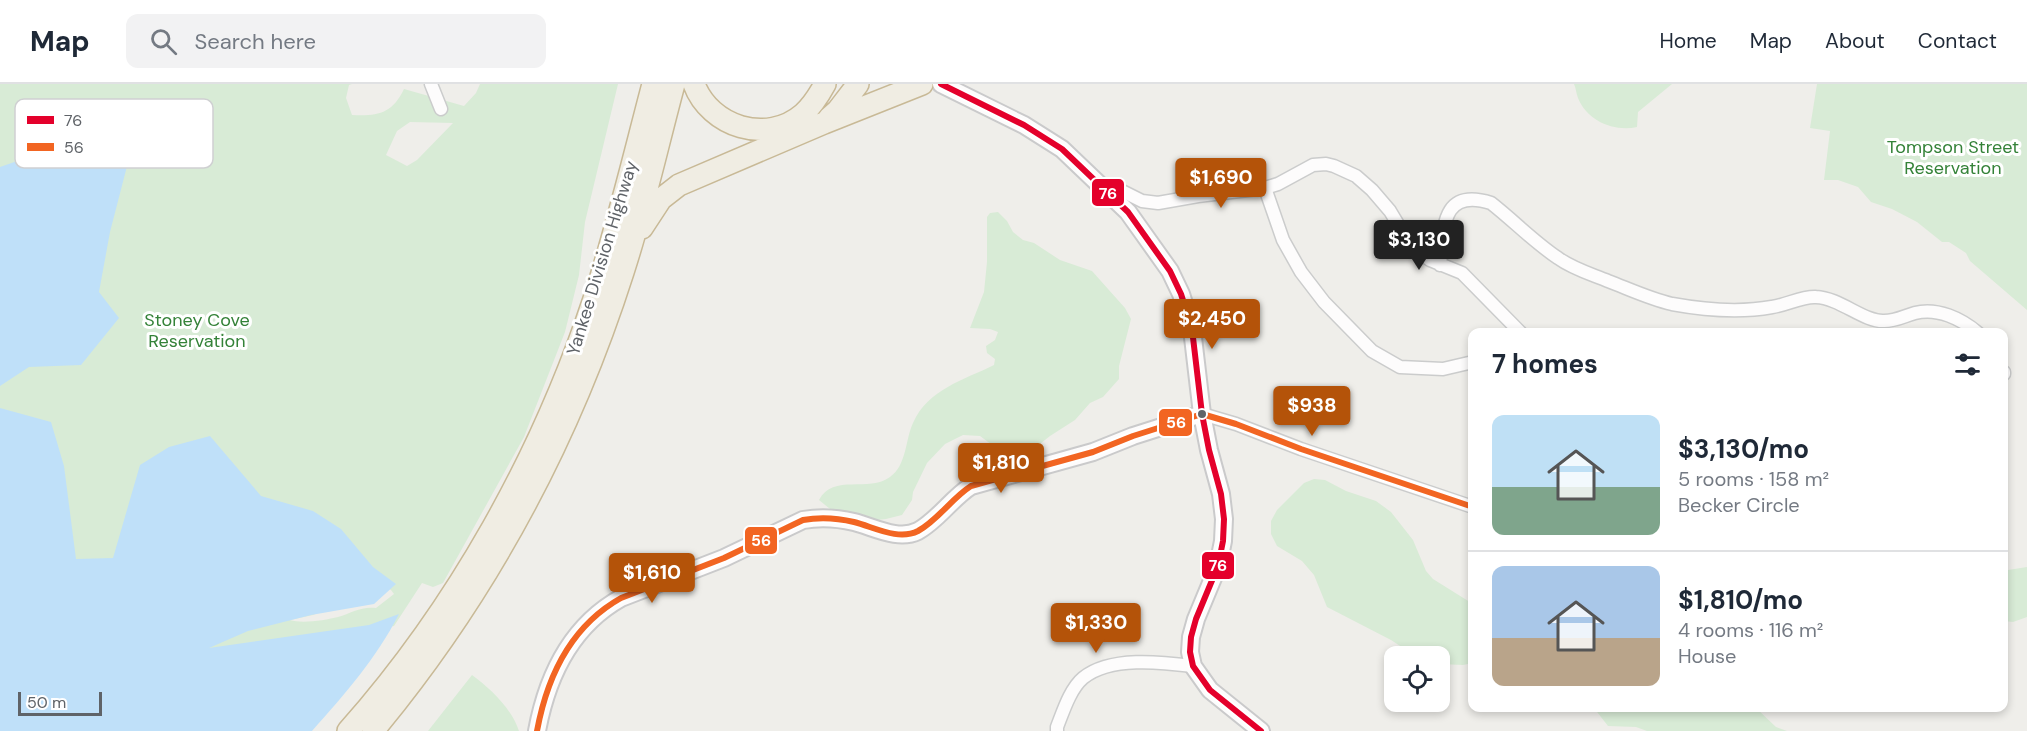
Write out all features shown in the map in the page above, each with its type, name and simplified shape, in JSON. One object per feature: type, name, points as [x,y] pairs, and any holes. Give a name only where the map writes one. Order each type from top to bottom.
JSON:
[{"type":"highway","name":"Yankee Division Highway","points":[[348,731],[447,601],[486,537],[558,394],[608,253],[653,84]]},
{"type":"highway","name":"Yankee Division Highway","points":[[373,731],[432,657],[484,579],[555,448],[596,349],[623,272],[674,84]]},
{"type":"highway","points":[[694,84],[707,106],[718,116],[739,126],[758,130],[795,120],[809,109],[825,84]]},
{"type":"highway","points":[[824,123],[838,110],[858,84]]},
{"type":"highway","points":[[596,349],[641,230],[661,199],[670,191],[687,181],[922,84]]},
{"type":"street","points":[[431,84],[441,110]]},
{"type":"street","points":[[941,84],[1024,124],[1062,149],[1128,212],[1170,271],[1181,294],[1192,329],[1202,414],[1221,494],[1224,519],[1223,542],[1218,566],[1196,619],[1190,652],[1193,666],[1210,690],[1261,731]]},
{"type":"street","points":[[1103,188],[1122,191],[1142,201],[1158,203],[1265,188],[1278,184],[1313,165],[1326,164],[1356,176],[1372,189],[1416,250],[1430,261],[1462,273],[1510,328]]},
{"type":"street","points":[[1265,188],[1283,240],[1301,272],[1324,302],[1372,351],[1400,367],[1443,369],[1468,363]]},
{"type":"street","points":[[1440,265],[1444,225],[1448,213],[1461,201],[1478,199],[1491,203],[1557,258],[1573,267],[1671,303],[1730,311],[1778,306],[1805,297],[1816,296],[1831,299],[1882,322],[1901,319],[1916,312],[1937,312],[1952,317],[1970,328]]},
{"type":"street","points":[[537,731],[548,690],[570,642],[610,604],[724,558],[803,520],[832,519],[905,535],[915,532],[929,523],[971,486],[1093,452],[1133,435],[1202,414],[1468,505]]},
{"type":"street","points":[[1057,731],[1056,727],[1068,699],[1082,678],[1104,667],[1155,662],[1193,666]]},
{"type":"green space","name":"Stoney Cove Reservation","points":[[0,84],[352,84],[349,85],[346,98],[352,115],[361,115],[383,112],[394,104],[404,89],[464,106],[476,93],[480,84],[618,84],[585,222],[579,275],[565,332],[524,437],[443,583],[433,587],[422,583],[394,626],[388,627],[296,731],[0,731]],"holes":[[[410,122],[453,123],[417,160],[407,166],[386,155],[397,131]],[[384,586],[394,594],[376,608],[361,609],[321,620],[301,622],[290,620],[313,615]]]},
{"type":"green space","points":[[1574,84],[1672,84],[1638,112],[1637,127],[1619,128],[1602,123],[1588,113],[1578,98]]},
{"type":"green space","name":"Tompson Street Reservation","points":[[1817,84],[2027,84],[2027,310],[1970,261],[1966,253],[1949,242],[1942,242],[1917,222],[1892,209],[1871,202],[1858,187],[1838,180],[1824,180],[1830,131],[1810,128]]},
{"type":"green space","points":[[998,212],[1013,232],[1023,240],[1034,243],[1060,260],[1092,271],[1125,308],[1131,319],[1119,366],[1119,379],[1103,397],[1090,403],[1075,420],[1031,451],[1015,456],[999,450],[980,436],[963,435],[945,444],[927,463],[913,492],[912,500],[902,515],[868,521],[835,513],[819,500],[825,492],[833,487],[872,484],[890,477],[900,466],[913,423],[928,402],[948,387],[994,365],[995,359],[987,353],[986,346],[995,340],[998,332],[990,329],[970,328],[984,292],[987,217],[990,213]]},
{"type":"green space","points":[[1314,479],[1325,480],[1346,491],[1376,501],[1391,512],[1413,540],[1426,571],[1433,579],[1468,601],[1468,664],[1450,664],[1450,646],[1400,646],[1327,607],[1314,575],[1302,561],[1277,546],[1271,534],[1271,521],[1277,510],[1304,483]]},
{"type":"green space","points":[[2027,567],[2027,617],[2013,622],[2008,621],[2008,570]]},
{"type":"green space","points":[[472,675],[500,700],[519,731],[428,731]]},
{"type":"green space","points":[[1597,712],[1760,712],[1776,727],[1787,731],[1647,731],[1636,727],[1608,726]]},
{"type":"water","points":[[15,162],[15,168],[127,168],[110,232],[99,292],[119,318],[81,365],[29,367],[0,386],[0,167]]},
{"type":"water","points":[[0,408],[51,422],[64,466],[76,559],[113,558],[140,465],[169,447],[210,436],[261,496],[313,511],[341,529],[373,567],[396,584],[374,604],[311,615],[248,631],[209,648],[369,625],[399,614],[370,661],[312,731],[0,731]]},
{"type":"transit line","name":"76","points":[[941,84],[1024,125],[1062,149],[1128,212],[1170,271],[1181,294],[1192,329],[1202,414],[1221,494],[1224,519],[1218,566],[1196,619],[1190,652],[1193,666],[1210,690],[1261,731]]},
{"type":"transit line","name":"56","points":[[537,731],[547,691],[564,655],[588,623],[621,598],[724,558],[803,520],[822,518],[841,520],[894,534],[910,534],[918,531],[939,515],[971,486],[1093,452],[1133,436],[1202,414],[1468,505]]}]
